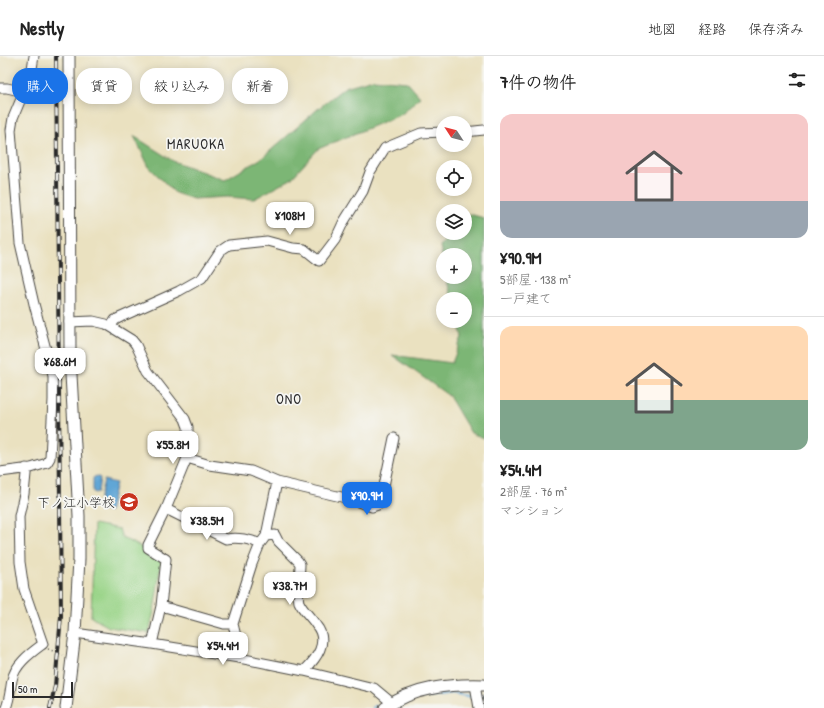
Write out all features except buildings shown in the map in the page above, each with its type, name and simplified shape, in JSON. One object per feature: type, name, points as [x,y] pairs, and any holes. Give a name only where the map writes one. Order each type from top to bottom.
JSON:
[{"type":"street","points":[[32,68],[34,56]]},
{"type":"street","points":[[66,708],[75,633],[79,577],[79,516],[70,366],[69,56]]},
{"type":"street","points":[[0,88],[12,89]]},
{"type":"street","points":[[0,472],[31,468],[49,461],[54,385],[51,364],[24,263],[18,227],[11,125],[19,104]]},
{"type":"street","points":[[472,131],[484,130]]},
{"type":"street","points":[[111,326],[115,320],[180,291],[202,278],[220,251],[228,245],[267,242],[304,249],[319,261],[335,240],[343,223],[363,191],[370,172],[385,148],[421,133],[436,132]]},
{"type":"street","points":[[70,322],[98,322],[111,326],[134,342],[148,372],[185,419],[188,427],[187,458],[166,509],[148,545],[148,548],[166,559],[161,606],[152,644]]},
{"type":"street","points":[[51,364],[70,366]]},
{"type":"street","points":[[187,458],[210,465],[251,471],[277,482],[350,499],[376,507],[380,503],[382,497],[383,486],[394,438]]},
{"type":"street","points":[[6,708],[10,699],[13,674],[30,654],[43,644],[24,589],[20,562],[19,516],[24,494],[26,468]]},
{"type":"street","points":[[239,658],[239,648],[232,624],[245,583],[260,544],[266,536],[277,482]]},
{"type":"street","points":[[166,509],[226,539],[231,538],[253,541],[260,544]]},
{"type":"street","points":[[266,536],[275,535],[278,541],[300,564],[298,599],[320,631],[322,640],[319,654],[304,671]]},
{"type":"street","points":[[161,606],[224,624],[232,624]]},
{"type":"street","points":[[75,633],[239,658],[304,671],[374,688],[388,706],[415,692],[445,686],[478,694]]},
{"type":"path","points":[[43,644],[52,651],[72,658]]},
{"type":"green space","points":[[373,79],[407,82],[420,97],[402,114],[318,149],[291,179],[254,199],[227,197],[193,199],[175,193],[149,167],[134,136],[173,161],[225,180],[262,158],[345,87]]},
{"type":"green space","points":[[472,215],[484,218],[484,438],[471,433],[449,396],[392,355],[452,363],[462,337],[460,328],[472,328],[472,292],[450,292],[448,284],[472,284],[472,248],[440,248],[440,246],[446,240],[472,240]]},
{"type":"green space","points":[[94,524],[119,529],[122,538],[149,551],[161,563],[154,611],[149,633],[109,627],[91,617]]},
{"type":"water","points":[[96,476],[100,478],[98,492],[95,493],[93,492],[93,478]]},
{"type":"water","points":[[104,480],[116,483],[109,512],[97,509]]},
{"type":"waterway","points":[[420,697],[453,693],[473,697],[484,695]]},
{"type":"waterway","points":[[396,708],[406,702]]},
{"type":"waterway","points":[[372,708],[376,705]]},
{"type":"railway","points":[[50,708],[55,686],[61,616],[56,56]]},
{"type":"place","name":"下ノ江小学校","points":[[129,502]]},
{"type":"district","name":"MARUOKA","points":[[196,144]]},
{"type":"district","name":"ONO","points":[[289,399]]}]
